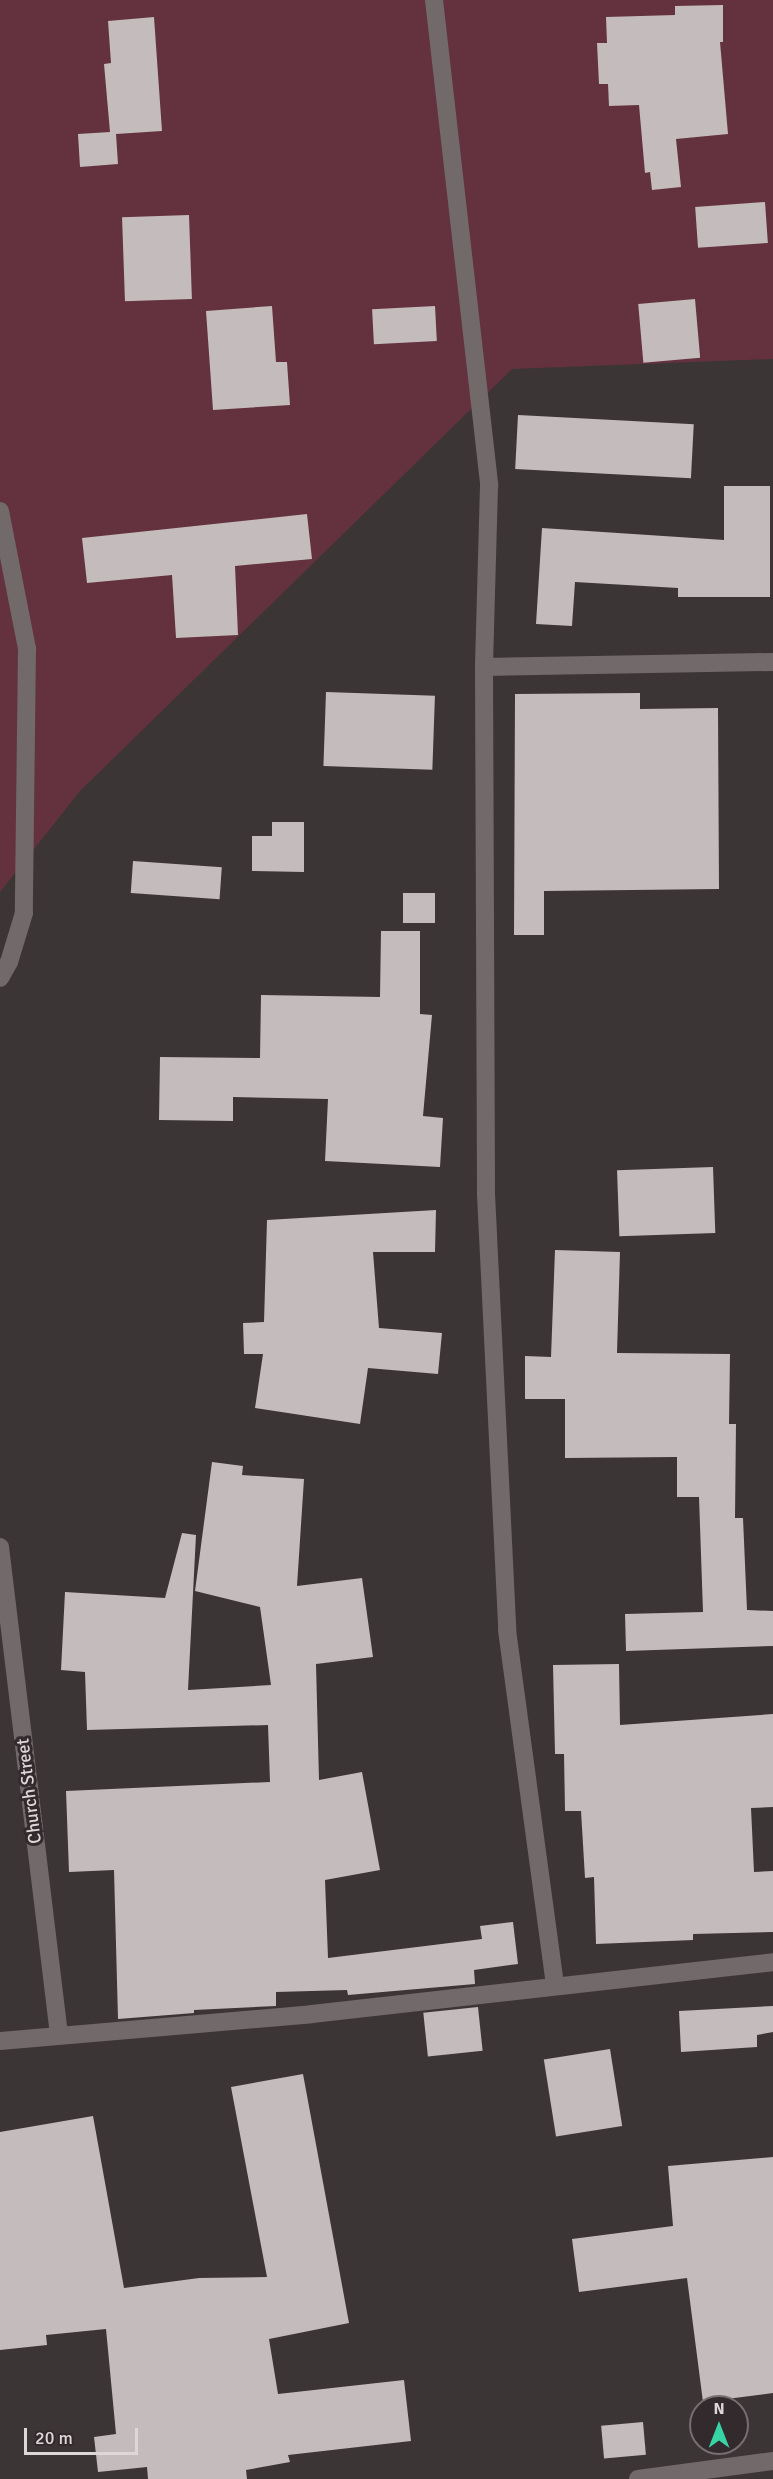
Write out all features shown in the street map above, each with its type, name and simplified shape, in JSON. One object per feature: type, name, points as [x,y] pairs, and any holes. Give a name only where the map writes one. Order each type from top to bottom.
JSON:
[{"type":"street","points":[[435,0],[489,486],[484,667],[486,1182],[492,1362],[507,1630],[555,1986]]},
{"type":"street","points":[[0,511],[27,649],[24,913],[9,962],[0,978]]},
{"type":"street","points":[[484,667],[773,662]]},
{"type":"street","name":"Church Street","points":[[0,1547],[59,2035]]},
{"type":"street","points":[[0,2041],[312,2014],[773,1962]]},
{"type":"street","points":[[638,2479],[773,2461]]},
{"type":"shaded area","points":[[0,0],[773,0],[773,359],[512,369],[80,791],[0,892]]},
{"type":"building","points":[[723,5],[723,42],[720,42],[728,134],[676,139],[681,187],[652,190],[650,172],[645,173],[639,105],[609,106],[608,84],[599,84],[597,43],[607,43],[606,17],[675,15],[675,6]]},
{"type":"building","points":[[154,17],[162,131],[116,134],[118,164],[80,167],[78,134],[110,132],[104,64],[111,63],[108,21]]},
{"type":"building","points":[[765,202],[768,243],[698,248],[695,207]]},
{"type":"building","points":[[189,215],[192,299],[125,301],[122,217]]},
{"type":"building","points":[[695,299],[700,358],[643,363],[638,304]]},
{"type":"building","points":[[272,306],[276,362],[287,362],[290,405],[213,410],[206,311]]},
{"type":"building","points":[[435,306],[437,341],[374,344],[372,309]]},
{"type":"building","points":[[518,415],[694,424],[691,478],[515,469]]},
{"type":"building","points":[[724,486],[770,486],[770,597],[678,597],[678,588],[575,582],[572,626],[536,624],[542,528],[724,540]]},
{"type":"building","points":[[307,514],[312,559],[235,566],[238,635],[176,638],[172,575],[87,583],[82,538]]},
{"type":"building","points":[[326,692],[435,696],[432,770],[323,766]]},
{"type":"building","points":[[640,693],[640,709],[718,708],[719,889],[544,891],[544,935],[514,935],[515,694]]},
{"type":"building","points":[[272,822],[304,822],[304,872],[252,871],[252,836],[272,836]]},
{"type":"building","points":[[133,861],[222,867],[220,899],[131,893]]},
{"type":"building","points":[[403,893],[435,893],[435,923],[403,923]]},
{"type":"building","points":[[381,931],[420,931],[420,1014],[432,1015],[423,1116],[443,1118],[440,1167],[325,1161],[328,1099],[233,1097],[233,1121],[159,1120],[160,1057],[260,1058],[261,995],[380,997]]},
{"type":"building","points":[[713,1167],[715,1233],[619,1236],[617,1170]]},
{"type":"building","points":[[436,1210],[435,1252],[373,1252],[379,1328],[442,1333],[438,1374],[368,1368],[360,1424],[255,1408],[263,1354],[244,1354],[243,1323],[264,1322],[267,1220]]},
{"type":"building","points":[[555,1250],[620,1252],[617,1353],[730,1354],[729,1424],[736,1424],[735,1518],[743,1518],[747,1610],[773,1611],[773,1646],[626,1651],[625,1614],[703,1612],[699,1497],[677,1497],[677,1457],[565,1458],[565,1399],[525,1399],[525,1356],[551,1357]]},
{"type":"building","points":[[212,1462],[243,1466],[242,1475],[304,1479],[297,1586],[362,1578],[373,1657],[316,1664],[319,1780],[362,1772],[380,1870],[325,1880],[328,1958],[482,1939],[480,1926],[513,1922],[518,1964],[474,1970],[475,1984],[348,1995],[347,1990],[276,1992],[276,2006],[194,2010],[194,2013],[118,2019],[114,1870],[69,1872],[66,1791],[270,1782],[268,1725],[87,1730],[85,1672],[61,1670],[65,1592],[165,1598],[182,1533],[196,1535],[188,1690],[271,1685],[260,1607],[195,1591]]},
{"type":"building","points":[[619,1664],[620,1725],[773,1714],[773,1807],[751,1808],[754,1872],[773,1871],[773,1932],[693,1934],[693,1940],[596,1944],[594,1877],[585,1878],[581,1811],[565,1811],[564,1754],[555,1754],[553,1665]]},
{"type":"building","points":[[773,2006],[773,2032],[757,2035],[757,2047],[681,2052],[679,2011]]},
{"type":"building","points":[[478,2007],[483,2051],[428,2057],[423,2013]]},
{"type":"building","points":[[610,2049],[622,2126],[556,2137],[544,2059]]},
{"type":"building","points":[[303,2074],[349,2323],[269,2339],[278,2394],[404,2380],[411,2441],[288,2455],[290,2462],[246,2470],[247,2479],[148,2479],[147,2467],[98,2472],[94,2437],[116,2434],[106,2329],[46,2335],[47,2345],[0,2350],[0,2132],[93,2116],[124,2288],[199,2278],[267,2277],[231,2087]]},
{"type":"building","points":[[773,2157],[773,2393],[749,2396],[702,2395],[687,2278],[579,2292],[572,2239],[673,2226],[668,2166]]},
{"type":"building","points":[[643,2422],[646,2455],[604,2459],[601,2426]]}]
